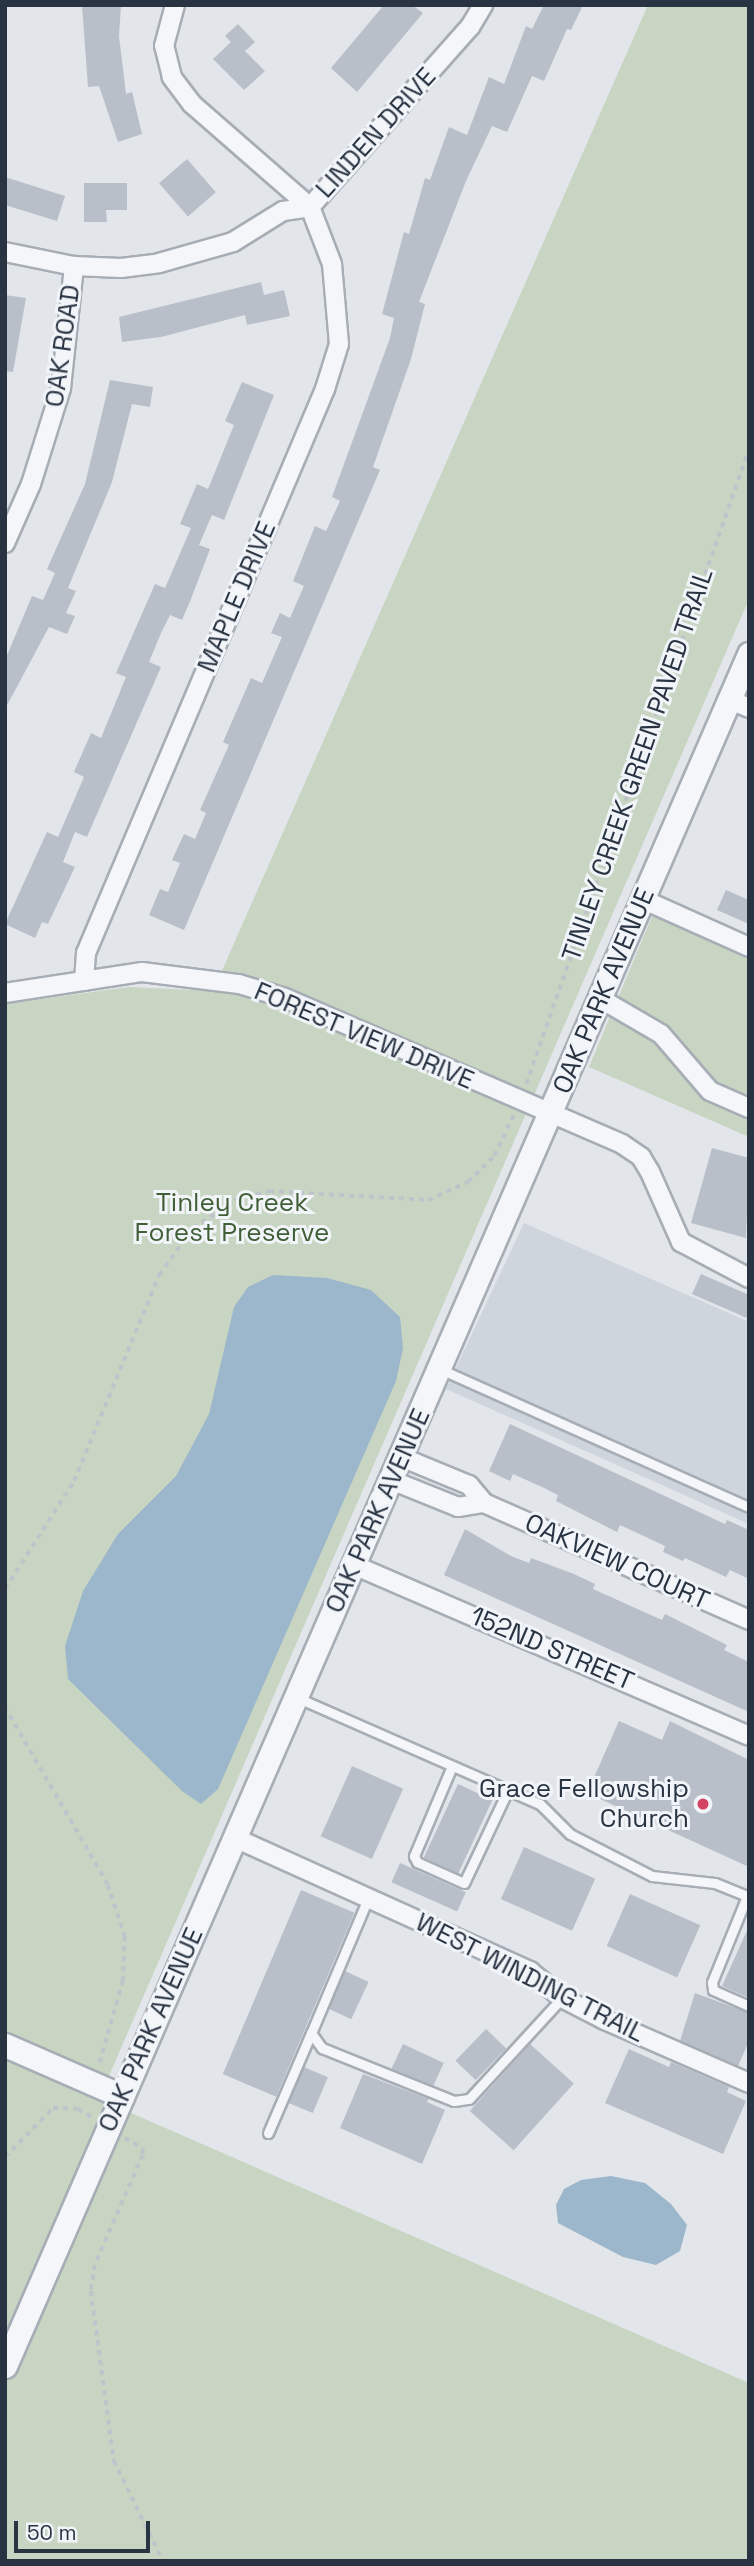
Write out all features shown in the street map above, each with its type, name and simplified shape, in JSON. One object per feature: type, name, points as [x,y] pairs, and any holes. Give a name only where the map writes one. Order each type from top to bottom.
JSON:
[{"type":"street","points":[[175,5],[164,46],[167,64],[181,91],[310,207]]},
{"type":"street","name":"LINDEN DRIVE","points":[[5,252],[74,266],[121,268],[199,255],[233,242],[283,211],[310,207],[470,27],[483,5]]},
{"type":"street","name":"MAPLE DRIVE","points":[[84,981],[86,953],[325,389],[339,344],[332,264],[310,207]]},
{"type":"street","name":"OAK ROAD","points":[[5,543],[31,484],[61,388],[74,266]]},
{"type":"street","name":"OAK PARK AVENUE","points":[[5,2366],[644,900],[739,704],[749,654]]},
{"type":"street","points":[[644,900],[749,947]]},
{"type":"street","name":"FOREST VIEW DRIVE","points":[[5,993],[142,972],[251,988],[285,998],[622,1144],[641,1157],[681,1242],[749,1278]]},
{"type":"street","points":[[601,999],[661,1034],[710,1091],[749,1108]]},
{"type":"street","name":"OAKVIEW COURT","points":[[401,1457],[469,1485],[484,1503],[749,1620]]},
{"type":"street","name":"OAKVIEW COURT","points":[[391,1480],[458,1507],[484,1503]]},
{"type":"street","name":"152ND STREET","points":[[354,1566],[749,1736]]},
{"type":"street","name":"WEST WINDING TRAIL","points":[[234,1838],[369,1896],[530,1971],[562,1998],[749,2083]]},
{"type":"street","points":[[5,2045],[122,2096]]},
{"type":"lane","points":[[440,1369],[749,1507]]},
{"type":"lane","points":[[296,1697],[540,1804],[570,1834],[652,1876],[715,1883],[748,1896],[712,1982],[713,1990],[749,2006]]},
{"type":"lane","points":[[452,1766],[414,1856],[429,1867],[464,1883],[470,1879],[508,1790]]},
{"type":"lane","points":[[268,2133],[369,1896]]},
{"type":"lane","points":[[311,2033],[322,2048],[454,2101],[469,2099],[562,1998]]},
{"type":"path","name":"TINLEY CREEK GREEN PAVED TRAIL","points":[[527,1081],[749,449]]},
{"type":"path","points":[[5,1589],[74,1481],[159,1275],[193,1228],[237,1200],[270,1191],[428,1200],[468,1182],[494,1156],[512,1119]]},
{"type":"path","points":[[5,1707],[108,1885],[125,1936],[123,1981],[103,2057]]},
{"type":"path","points":[[5,2157],[53,2108],[78,2109]]},
{"type":"path","points":[[127,2139],[143,2149],[143,2155],[96,2265],[91,2291],[114,2461],[163,2561]]},
{"type":"shaded area","points":[[524,1223],[749,1322],[749,1524],[446,1389]]},
{"type":"green space","name":"Tinley Creek Forest Preserve","points":[[648,5],[749,5],[749,599],[99,2099],[749,2383],[749,2561],[5,2561],[5,1004],[129,987],[213,991]]},
{"type":"green space","points":[[661,895],[749,936],[749,1137],[589,1067]]},
{"type":"water","points":[[273,1275],[327,1278],[371,1290],[400,1317],[403,1348],[396,1381],[218,1789],[201,1804],[182,1791],[68,1679],[65,1646],[83,1591],[118,1534],[176,1476],[209,1414],[234,1307],[248,1287]]},
{"type":"water","points":[[611,2176],[645,2183],[671,2204],[687,2225],[680,2251],[656,2265],[623,2257],[558,2223],[556,2205],[564,2189],[581,2180]]},
{"type":"building","points":[[82,5],[121,5],[119,36],[126,94],[132,92],[142,134],[118,142],[99,86],[88,87]]},
{"type":"building","points":[[384,5],[412,5],[423,13],[357,92],[331,68]]},
{"type":"building","points":[[544,5],[583,5],[571,30],[567,29],[544,81],[532,76],[507,132],[492,126],[466,181],[419,302],[425,304],[411,359],[373,467],[380,470],[184,930],[149,915],[160,889],[168,892],[180,863],[172,860],[184,834],[195,839],[206,813],[200,810],[229,745],[223,742],[251,678],[262,683],[282,637],[271,633],[280,613],[290,618],[304,586],[293,581],[315,526],[326,531],[340,501],[332,497],[390,338],[394,318],[382,314],[404,232],[409,234],[425,178],[430,180],[449,127],[467,135],[489,77],[504,84],[526,26],[532,29]]},
{"type":"building","points":[[238,24],[255,42],[245,51],[265,71],[244,90],[213,59],[231,42],[225,36]]},
{"type":"building","points":[[187,159],[216,192],[188,216],[159,183]]},
{"type":"building","points":[[5,177],[65,196],[57,221],[5,205]]},
{"type":"building","points":[[84,183],[127,183],[127,210],[106,210],[107,222],[84,222]]},
{"type":"building","points":[[261,282],[264,295],[284,290],[290,316],[247,325],[245,315],[161,337],[122,342],[119,317]]},
{"type":"building","points":[[5,295],[26,298],[13,372],[5,371]]},
{"type":"building","points":[[110,380],[153,387],[150,407],[132,404],[112,482],[68,588],[76,591],[66,613],[75,616],[67,634],[49,627],[5,709],[5,660],[32,596],[43,600],[55,573],[47,569],[85,484]]},
{"type":"building","points":[[242,382],[274,395],[224,520],[212,515],[199,545],[210,549],[191,599],[182,620],[170,615],[161,633],[149,662],[161,667],[87,837],[75,832],[63,862],[75,867],[48,924],[42,922],[35,938],[5,924],[47,832],[58,837],[84,777],[74,772],[91,733],[101,738],[126,677],[116,673],[155,584],[165,588],[191,528],[180,524],[197,484],[208,489],[234,425],[225,421]]},
{"type":"building","points":[[726,890],[749,900],[749,924],[717,910]]},
{"type":"building","points":[[712,1148],[749,1158],[746,1238],[691,1223]]},
{"type":"building","points":[[701,1274],[749,1295],[749,1319],[692,1294]]},
{"type":"building","points":[[510,1424],[725,1524],[727,1520],[749,1530],[749,1579],[730,1570],[726,1577],[685,1558],[683,1561],[663,1552],[665,1546],[620,1525],[617,1532],[556,1501],[558,1495],[542,1487],[513,1474],[510,1481],[489,1471]]},
{"type":"building","points":[[465,1529],[511,1556],[529,1563],[531,1558],[574,1574],[595,1584],[593,1589],[662,1620],[665,1614],[727,1645],[724,1650],[749,1662],[749,1712],[444,1575]]},
{"type":"building","name":"Grace Fellowship Church","points":[[619,1721],[662,1740],[670,1721],[749,1760],[749,1867],[587,1793]]},
{"type":"building","points":[[352,1766],[403,1789],[372,1859],[321,1836]]},
{"type":"building","points":[[458,1784],[492,1800],[458,1873],[424,1857]]},
{"type":"building","points":[[524,1847],[595,1879],[572,1931],[501,1899]]},
{"type":"building","points":[[400,1863],[466,1892],[457,1911],[391,1882]]},
{"type":"building","points":[[301,1890],[354,1913],[276,2097],[223,2074]]},
{"type":"building","points":[[630,1894],[700,1925],[677,1977],[607,1946]]},
{"type":"building","points":[[749,1926],[749,1998],[722,1986]]},
{"type":"building","points":[[345,1971],[369,1982],[351,2019],[328,2008]]},
{"type":"building","points":[[695,1993],[749,2013],[749,2041],[738,2066],[680,2041]]},
{"type":"building","points":[[486,2029],[506,2048],[476,2080],[455,2061]]},
{"type":"building","points":[[403,2044],[444,2063],[432,2087],[392,2068]]},
{"type":"building","points":[[530,2044],[574,2083],[514,2150],[470,2111]]},
{"type":"building","points":[[629,2049],[669,2067],[671,2062],[729,2087],[727,2092],[746,2101],[723,2154],[605,2103]]},
{"type":"building","points":[[304,2067],[328,2077],[313,2113],[289,2103]]},
{"type":"building","points":[[363,2074],[429,2099],[427,2102],[445,2110],[422,2164],[340,2128]]},
{"type":"place","name":"Grace Fellowship Church","points":[[703,1804]]}]
